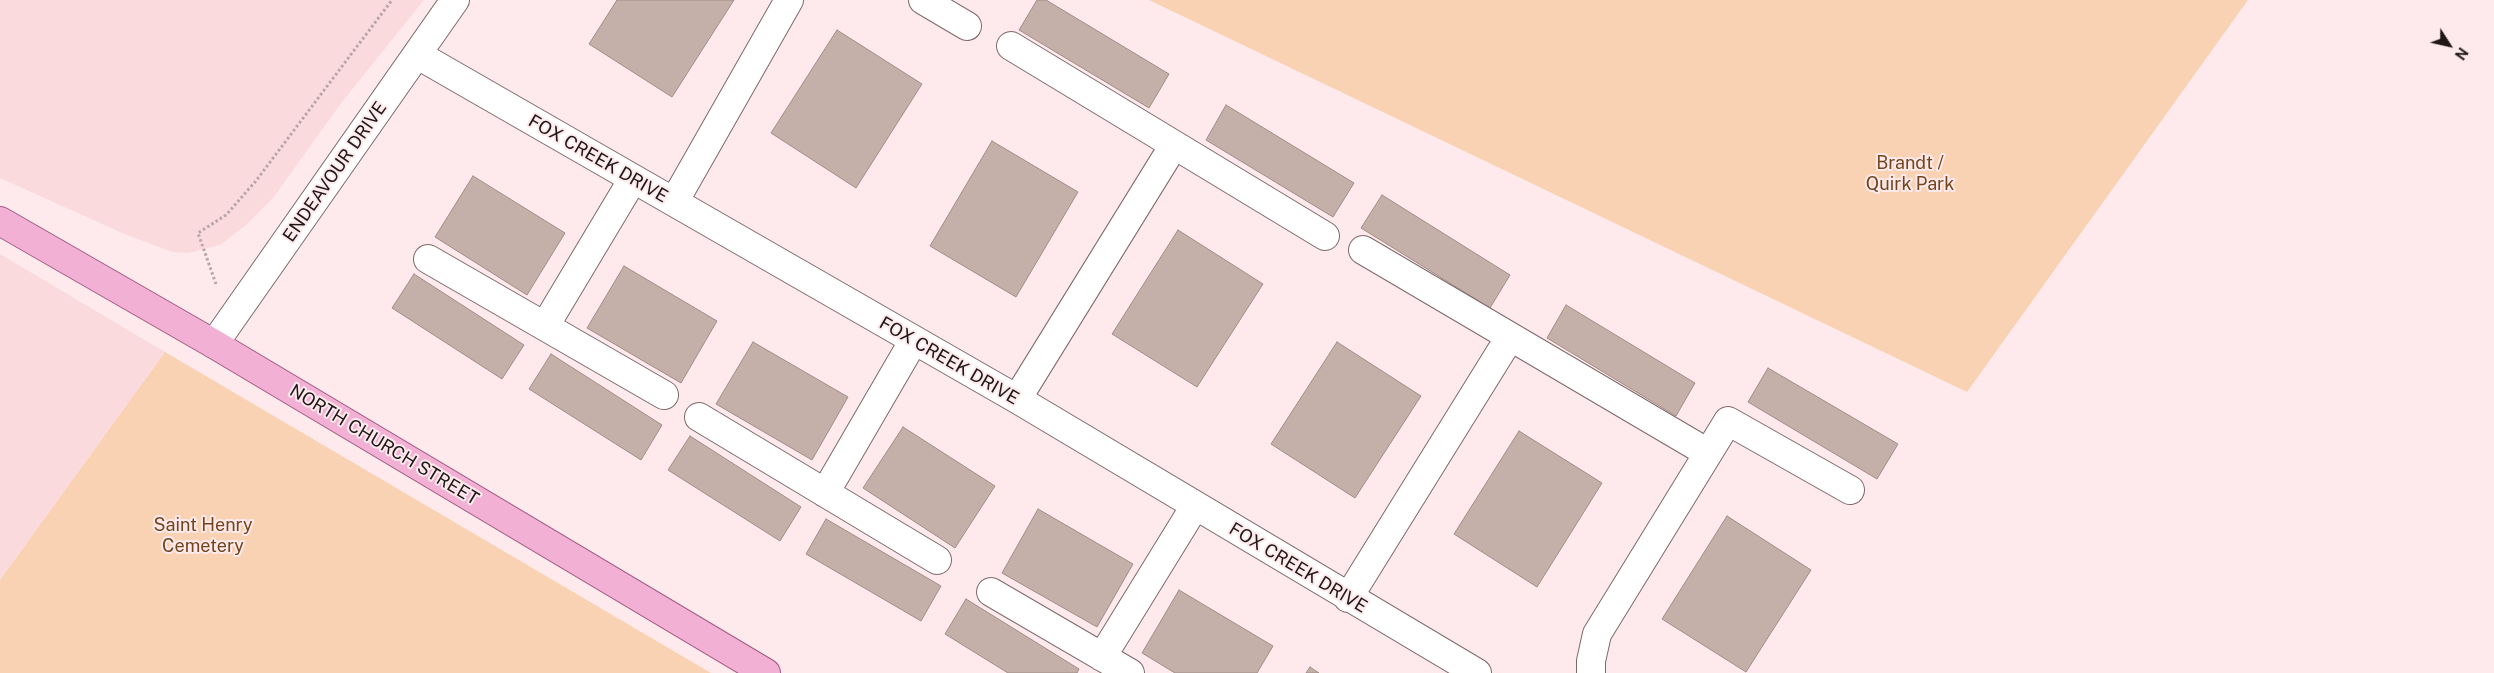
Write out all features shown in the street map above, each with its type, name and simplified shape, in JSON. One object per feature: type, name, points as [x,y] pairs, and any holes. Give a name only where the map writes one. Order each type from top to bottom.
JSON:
[{"type":"main road","name":"NORTH CHURCH STREET","points":[[0,221],[222,333],[766,673]]},
{"type":"street","name":"ENDEAVOUR DRIVE","points":[[222,333],[455,0]]},
{"type":"street","points":[[674,202],[789,0]]},
{"type":"street","points":[[923,0],[967,26]]},
{"type":"street","points":[[1011,46],[1325,236]]},
{"type":"street","name":"FOX CREEK DRIVE","points":[[418,55],[1017,399],[1470,671]]},
{"type":"street","points":[[1017,399],[1174,145]]},
{"type":"street","points":[[545,326],[633,179]]},
{"type":"street","points":[[1363,250],[1708,452]]},
{"type":"street","points":[[428,259],[664,395]]},
{"type":"street","points":[[1348,598],[1510,337]]},
{"type":"street","points":[[825,493],[914,340]]},
{"type":"street","points":[[699,417],[937,560]]},
{"type":"street","points":[[1591,673],[1590,662],[1597,634],[1728,421],[1850,490]]},
{"type":"street","points":[[1102,657],[1195,506]]},
{"type":"street","points":[[991,592],[1130,673]]},
{"type":"path","points":[[222,333],[198,233],[226,215],[255,182],[392,0]]},
{"type":"shaded area","points":[[0,0],[424,0],[342,102],[273,198],[246,225],[220,245],[188,253],[172,252],[122,233],[0,178]]},
{"type":"shaded area","points":[[0,254],[165,352],[0,580]]},
{"type":"green space","name":"Brandt / Quirk Park","points":[[1149,0],[2248,0],[1967,392]]},
{"type":"green space","name":"Saint Henry Cemetery","points":[[165,352],[711,673],[0,673],[0,580]]},
{"type":"building","points":[[617,0],[734,0],[672,97],[589,44]]},
{"type":"building","points":[[1037,0],[1046,0],[1169,74],[1149,108],[1019,30]]},
{"type":"building","points":[[837,30],[922,84],[856,188],[771,133]]},
{"type":"building","points":[[1226,105],[1354,183],[1333,217],[1206,140]]},
{"type":"building","points":[[992,141],[1078,192],[1016,297],[930,246]]},
{"type":"building","points":[[473,176],[565,233],[527,295],[435,237]]},
{"type":"building","points":[[1382,195],[1510,275],[1490,308],[1361,228]]},
{"type":"building","points":[[1178,230],[1263,284],[1197,387],[1112,334]]},
{"type":"building","points":[[624,266],[717,321],[681,383],[587,328]]},
{"type":"building","points":[[414,274],[524,345],[502,379],[392,308]]},
{"type":"building","points":[[1566,305],[1695,383],[1676,416],[1547,338]]},
{"type":"building","points":[[753,342],[848,397],[812,460],[716,404]]},
{"type":"building","points":[[1337,342],[1421,396],[1355,498],[1271,444]]},
{"type":"building","points":[[551,354],[662,425],[641,460],[529,389]]},
{"type":"building","points":[[1768,368],[1898,444],[1877,479],[1748,402]]},
{"type":"building","points":[[903,427],[995,486],[955,548],[863,488]]},
{"type":"building","points":[[1519,431],[1602,483],[1537,587],[1454,534]]},
{"type":"building","points":[[690,436],[801,507],[780,541],[668,470]]},
{"type":"building","points":[[1038,509],[1133,564],[1097,627],[1002,573]]},
{"type":"building","points":[[1727,516],[1811,570],[1746,672],[1662,619]]},
{"type":"building","points":[[826,519],[941,586],[921,621],[806,554]]},
{"type":"building","points":[[1179,590],[1273,646],[1257,673],[1175,673],[1142,653]]},
{"type":"building","points":[[966,599],[1079,669],[1077,673],[1008,673],[945,634]]},
{"type":"building","points":[[1310,667],[1319,673],[1306,673]]}]
